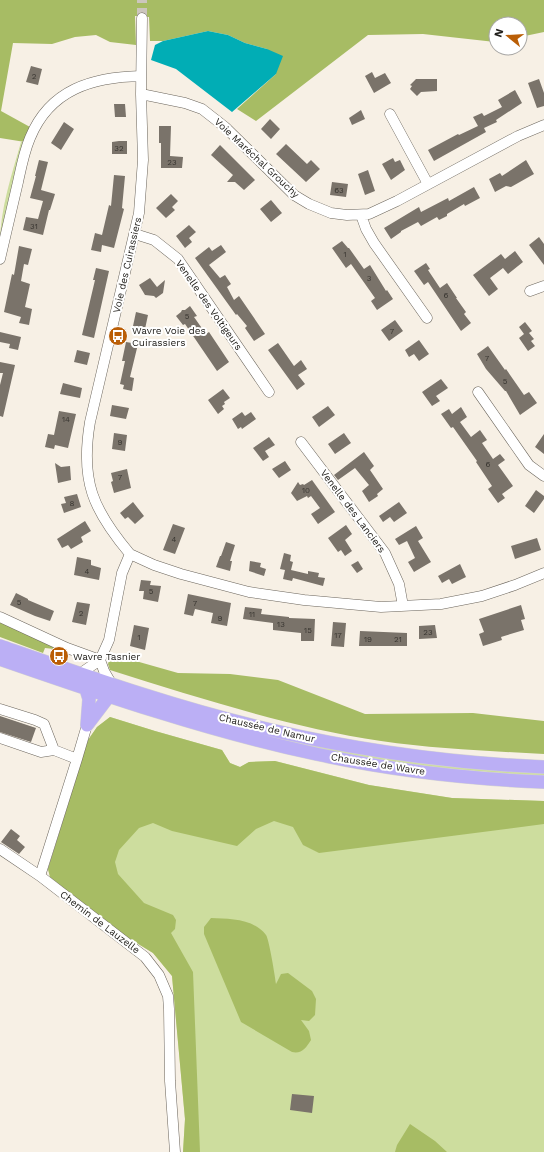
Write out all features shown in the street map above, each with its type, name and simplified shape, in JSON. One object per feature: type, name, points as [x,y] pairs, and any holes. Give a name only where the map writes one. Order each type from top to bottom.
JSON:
[{"type":"main road","name":"Chaussée de Namur","points":[[0,646],[81,673],[110,690],[216,729]]},
{"type":"main road","name":"Chaussée de Namur","points":[[0,659],[86,688],[110,690],[303,737],[369,749],[432,758],[544,767]]},
{"type":"main road","points":[[86,688],[89,699],[87,725]]},
{"type":"main road","points":[[87,725],[110,690]]},
{"type":"main road","name":"Chaussée de Wavre","points":[[216,729],[303,751],[372,764],[464,776],[544,782]]},
{"type":"street","name":"Voie des Cuirassiers","points":[[130,554],[111,530],[97,508],[91,494],[86,459],[90,422],[139,213],[143,168],[141,94],[142,18]]},
{"type":"street","points":[[0,259],[26,148],[33,130],[46,112],[63,96],[83,84],[120,77],[141,76]]},
{"type":"street","name":"Voie Maréchal Grouchy","points":[[141,94],[185,103],[202,109],[225,127],[294,195],[309,204],[331,212],[347,215],[369,214],[518,136],[544,125]]},
{"type":"street","points":[[390,114],[428,184]]},
{"type":"street","points":[[361,215],[366,229],[374,243],[426,318]]},
{"type":"street","name":"Venelle des Voltigeurs","points":[[135,234],[154,240],[178,258],[269,392]]},
{"type":"street","points":[[530,291],[544,286]]},
{"type":"street","points":[[478,392],[529,465],[544,476]]},
{"type":"street","name":"Venelle des Lanciers","points":[[301,442],[385,553],[399,584],[403,606]]},
{"type":"street","points":[[81,673],[100,660],[109,640],[122,573],[130,554],[154,565],[181,574],[249,592],[304,600],[381,606],[441,604],[482,596],[515,585],[544,572]]},
{"type":"street","points":[[0,617],[67,648],[100,660]]},
{"type":"street","points":[[100,660],[110,690]]},
{"type":"street","points":[[0,709],[44,724],[54,750]]},
{"type":"street","points":[[40,876],[87,725]]},
{"type":"street","points":[[0,738],[41,752],[54,750],[77,759]]},
{"type":"street","name":"Chemin de Lauzelle","points":[[0,849],[40,876],[145,957],[159,975],[168,996],[170,1009],[170,1081],[175,1152]]},
{"type":"green space","points":[[0,0],[544,0],[544,32],[528,35],[528,16],[488,16],[488,41],[423,34],[368,35],[256,121],[237,109],[276,74],[267,49],[245,43],[228,35],[208,31],[163,41],[150,41],[149,17],[135,16],[136,45],[110,42],[96,35],[75,37],[52,44],[13,43],[1,111],[30,127],[25,142],[0,138]]},
{"type":"green space","points":[[21,142],[25,142],[0,243],[4,205]]},
{"type":"green space","points":[[0,622],[53,646],[54,649],[45,648],[43,653],[0,637]]},
{"type":"green space","points":[[111,654],[178,673],[230,674],[278,680],[365,714],[473,713],[544,721],[544,754],[401,744],[312,728],[244,711],[110,670],[108,664]]},
{"type":"green space","points":[[110,717],[222,750],[230,763],[240,767],[249,762],[275,761],[369,785],[452,798],[544,801],[544,1152],[183,1152],[185,1119],[172,976],[153,953],[122,934],[50,877],[48,869],[88,740],[97,727]]},
{"type":"green space","points":[[110,717],[222,750],[230,763],[240,767],[249,762],[275,761],[369,785],[452,798],[544,801],[544,824],[319,853],[303,845],[293,827],[274,821],[256,829],[237,846],[172,831],[153,823],[139,828],[119,850],[115,862],[118,874],[144,903],[173,915],[176,920],[175,929],[171,933],[193,972],[200,1152],[183,1152],[185,1119],[172,976],[153,953],[122,934],[50,877],[48,869],[88,740],[97,727]]},
{"type":"green space","points":[[293,742],[388,758],[544,773],[544,776],[449,769],[386,761]]},
{"type":"green space","points":[[211,918],[240,920],[248,922],[261,929],[267,938],[276,984],[281,974],[288,973],[312,991],[316,999],[315,1015],[309,1021],[301,1020],[309,1031],[311,1040],[303,1050],[292,1052],[241,1022],[204,934],[204,927]]},
{"type":"green space","points":[[410,1124],[435,1141],[447,1152],[395,1152],[397,1145]]},
{"type":"water","points":[[208,31],[228,35],[245,43],[267,49],[283,56],[276,74],[232,112],[176,69],[151,60],[155,45],[163,41]]},
{"type":"building","points":[[31,66],[42,69],[38,85],[26,82]]},
{"type":"building","points":[[372,72],[375,78],[385,73],[391,83],[374,93],[365,76]]},
{"type":"building","points":[[416,79],[437,79],[437,91],[421,92],[417,96],[410,89],[412,86],[410,85]]},
{"type":"building","points":[[539,79],[544,93],[544,106],[537,108],[528,83]]},
{"type":"building","points":[[515,90],[522,103],[496,120],[497,122],[484,128],[486,132],[434,161],[428,150],[458,134],[459,135],[478,126],[473,117],[482,113],[484,116],[502,107],[498,100]]},
{"type":"building","points":[[114,104],[125,104],[126,117],[115,117]]},
{"type":"building","points":[[361,110],[365,119],[352,125],[349,118]]},
{"type":"building","points":[[270,119],[280,129],[271,139],[261,129]]},
{"type":"building","points":[[64,122],[74,129],[61,150],[51,143]]},
{"type":"building","points":[[159,126],[171,126],[170,156],[183,157],[182,168],[161,168]]},
{"type":"building","points":[[127,141],[127,154],[112,154],[112,142]]},
{"type":"building","points":[[286,144],[307,164],[311,160],[320,169],[306,182],[276,154]]},
{"type":"building","points":[[220,145],[255,180],[244,190],[235,182],[227,182],[233,175],[211,155]]},
{"type":"building","points":[[393,158],[395,162],[400,160],[405,170],[391,180],[382,164]]},
{"type":"building","points":[[39,160],[48,162],[41,190],[55,194],[49,210],[43,235],[23,230],[26,217],[38,219],[43,201],[30,198]]},
{"type":"building","points":[[526,160],[534,174],[511,187],[506,186],[495,192],[489,179],[500,173],[502,176]]},
{"type":"building","points":[[368,170],[375,191],[365,195],[358,174]]},
{"type":"building","points":[[114,175],[125,176],[122,208],[124,209],[114,248],[102,245],[101,252],[91,250],[95,233],[102,235],[109,205],[111,206]]},
{"type":"building","points":[[332,182],[348,184],[346,197],[330,195]]},
{"type":"building","points":[[474,187],[480,198],[465,206],[464,204],[439,220],[437,217],[421,226],[418,222],[401,231],[391,239],[384,228],[419,207],[421,212],[448,198],[449,201]]},
{"type":"building","points":[[171,194],[178,201],[172,207],[175,210],[166,218],[156,208]]},
{"type":"building","points":[[271,200],[282,213],[271,222],[260,209]]},
{"type":"building","points":[[189,225],[196,232],[189,238],[192,242],[185,248],[176,236]]},
{"type":"building","points":[[539,237],[544,244],[544,265],[529,245]]},
{"type":"building","points":[[342,241],[364,269],[370,265],[386,291],[387,290],[393,299],[377,310],[371,301],[375,298],[351,264],[346,268],[332,248]]},
{"type":"building","points":[[221,245],[226,252],[209,265],[220,278],[225,275],[231,284],[227,287],[234,300],[239,296],[265,334],[254,341],[245,328],[247,326],[237,314],[236,315],[195,258],[209,247],[212,251]]},
{"type":"building","points":[[19,246],[32,249],[28,265],[24,264],[21,281],[30,284],[25,307],[32,309],[29,325],[19,323],[21,317],[4,312],[12,274],[14,275]]},
{"type":"building","points":[[515,251],[523,262],[508,274],[503,268],[490,278],[498,289],[489,296],[473,275],[501,254],[505,259]]},
{"type":"building","points":[[426,263],[430,269],[428,270],[440,288],[447,283],[466,312],[464,314],[471,323],[461,331],[428,282],[424,285],[414,271]]},
{"type":"building","points":[[96,268],[109,271],[94,338],[82,335],[95,280],[93,280]]},
{"type":"building","points":[[150,278],[157,287],[165,280],[163,293],[156,298],[154,296],[145,295],[139,285]]},
{"type":"building","points":[[190,306],[197,316],[194,317],[206,334],[209,332],[229,362],[217,371],[185,324],[183,325],[176,316],[182,310],[185,310]]},
{"type":"building","points":[[136,312],[148,315],[145,329],[133,326]]},
{"type":"building","points":[[395,320],[403,331],[389,341],[381,330]]},
{"type":"building","points":[[525,322],[532,331],[529,333],[534,339],[531,341],[535,346],[528,351],[519,338],[524,334],[519,327]]},
{"type":"building","points":[[0,332],[21,337],[18,350],[9,348],[10,344],[0,342]]},
{"type":"building","points":[[419,340],[429,354],[419,361],[414,354],[409,357],[405,350]]},
{"type":"building","points":[[126,342],[138,344],[130,377],[134,378],[132,391],[123,389],[124,385],[120,384],[125,361],[122,361]]},
{"type":"building","points":[[278,343],[294,366],[301,360],[307,369],[298,375],[305,384],[297,390],[268,350]]},
{"type":"building","points":[[488,346],[524,395],[529,392],[537,403],[520,415],[506,391],[486,369],[477,354]]},
{"type":"building","points":[[77,350],[90,353],[87,365],[74,362]]},
{"type":"building","points":[[0,362],[15,365],[3,417],[0,416],[0,385],[3,373],[0,373]]},
{"type":"building","points":[[441,379],[448,388],[436,396],[440,401],[432,406],[422,392]]},
{"type":"building","points":[[63,383],[82,388],[80,398],[60,394]]},
{"type":"building","points":[[223,389],[230,398],[224,402],[225,404],[222,406],[224,409],[218,414],[208,400]]},
{"type":"building","points":[[112,405],[129,408],[126,419],[110,416]]},
{"type":"building","points":[[328,406],[335,415],[319,427],[312,417]]},
{"type":"building","points":[[461,407],[467,417],[460,422],[471,437],[480,430],[487,440],[482,443],[493,459],[500,454],[505,460],[498,465],[513,486],[502,494],[505,498],[498,503],[488,489],[492,486],[476,462],[477,461],[453,427],[451,428],[441,414],[449,409],[452,414]]},
{"type":"building","points":[[59,411],[76,414],[68,448],[55,445],[54,449],[45,447],[48,434],[54,435]]},
{"type":"building","points":[[242,412],[245,416],[251,412],[256,419],[242,429],[241,427],[238,429],[232,419]]},
{"type":"building","points":[[114,433],[127,435],[125,451],[112,449]]},
{"type":"building","points":[[344,433],[351,443],[335,454],[328,444]]},
{"type":"building","points":[[544,434],[544,454],[535,447]]},
{"type":"building","points":[[269,437],[275,445],[265,451],[269,457],[263,461],[253,448]]},
{"type":"building","points":[[364,452],[374,466],[370,470],[383,489],[377,494],[378,496],[369,502],[362,491],[369,485],[355,468],[338,480],[334,475]]},
{"type":"building","points":[[285,461],[291,470],[279,478],[272,469]]},
{"type":"building","points":[[55,463],[61,467],[70,466],[71,480],[58,483]]},
{"type":"building","points":[[127,469],[131,488],[114,493],[111,482],[113,481],[111,473]]},
{"type":"building","points":[[312,480],[335,512],[318,524],[311,514],[320,508],[311,496],[308,498],[307,496],[297,501],[291,493],[298,482],[300,485],[304,485]]},
{"type":"building","points":[[536,490],[544,496],[544,499],[534,513],[525,506]]},
{"type":"building","points":[[77,494],[81,507],[64,513],[61,504],[66,503],[64,497]]},
{"type":"building","points":[[133,502],[144,516],[135,524],[128,517],[125,519],[120,513]]},
{"type":"building","points":[[399,502],[407,513],[394,522],[390,517],[383,522],[379,516]]},
{"type":"building","points":[[85,521],[91,531],[81,537],[83,542],[71,549],[68,545],[62,548],[57,539]]},
{"type":"building","points":[[173,524],[185,528],[175,554],[163,550]]},
{"type":"building","points":[[346,525],[352,534],[345,540],[352,551],[345,556],[341,550],[338,552],[328,538]]},
{"type":"building","points":[[416,526],[423,538],[418,541],[431,562],[414,572],[408,562],[415,558],[407,541],[399,545],[395,539]]},
{"type":"building","points":[[537,538],[541,550],[515,559],[511,546]]},
{"type":"building","points":[[226,542],[235,545],[230,561],[232,561],[230,571],[216,567]]},
{"type":"building","points":[[284,553],[291,555],[290,561],[293,562],[291,570],[308,574],[308,571],[319,573],[318,577],[325,578],[323,586],[293,578],[292,581],[283,579],[285,570],[280,569]]},
{"type":"building","points":[[77,557],[91,560],[91,565],[101,568],[99,580],[74,575]]},
{"type":"building","points":[[250,561],[261,563],[260,567],[266,569],[264,576],[249,571]]},
{"type":"building","points":[[358,561],[363,569],[357,573],[351,565]]},
{"type":"building","points":[[460,564],[466,577],[452,584],[449,579],[442,583],[438,576]]},
{"type":"building","points":[[141,580],[151,581],[150,585],[161,586],[158,602],[143,599],[144,591],[139,591]]},
{"type":"building","points":[[16,593],[54,611],[50,621],[10,605]]},
{"type":"building","points":[[188,594],[231,603],[227,626],[211,623],[213,613],[195,609],[193,616],[184,614]]},
{"type":"building","points":[[77,602],[90,604],[86,625],[72,622]]},
{"type":"building","points":[[521,605],[525,619],[521,620],[524,630],[501,637],[502,640],[483,646],[479,634],[484,632],[479,619]]},
{"type":"building","points":[[245,607],[262,609],[261,614],[289,618],[315,619],[314,641],[301,641],[301,633],[273,630],[273,623],[243,619]]},
{"type":"building","points":[[333,622],[346,623],[344,647],[331,646]]},
{"type":"building","points":[[134,625],[149,628],[145,650],[130,646]]},
{"type":"building","points":[[435,625],[437,638],[419,639],[419,626]]},
{"type":"building","points":[[360,631],[407,633],[407,646],[359,646]]},
{"type":"building","points":[[0,716],[36,728],[31,742],[0,732]]},
{"type":"building","points":[[11,829],[20,836],[17,840],[25,847],[19,854],[1,842]]},
{"type":"building","points":[[292,1094],[314,1096],[312,1113],[290,1110]]},
{"type":"tunnel","points":[[142,0],[142,18]]},
{"type":"place","name":"Wavre Voie des Cuirassiers","points":[[118,336]]},
{"type":"place","name":"Wavre Tasnier","points":[[59,656]]}]
